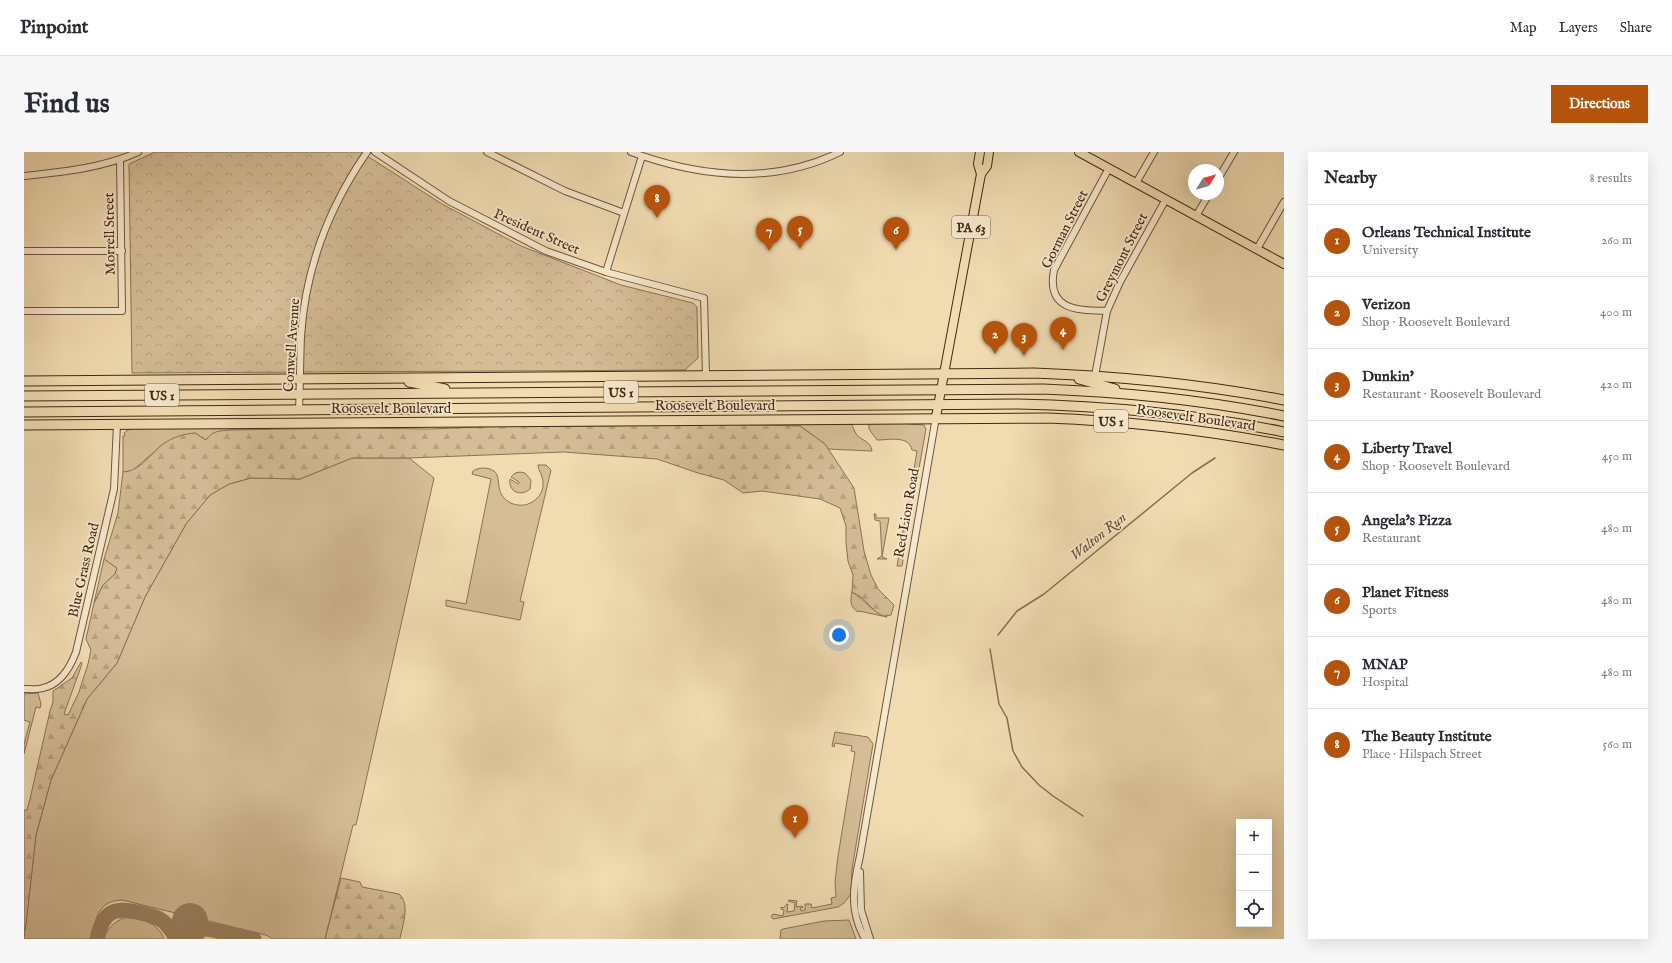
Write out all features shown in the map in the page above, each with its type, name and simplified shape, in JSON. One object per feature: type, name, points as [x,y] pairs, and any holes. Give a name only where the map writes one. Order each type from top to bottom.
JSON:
[{"type":"highway","name":"Roosevelt Boulevard","points":[[24,381],[1060,374],[1198,386],[1282,398]]},
{"type":"highway","points":[[1060,374],[1137,395]]},
{"type":"highway","points":[[392,378],[462,393]]},
{"type":"highway","name":"Roosevelt Boulevard","points":[[24,396],[1043,389],[1137,395],[1196,401],[1284,416]]},
{"type":"highway","name":"Roosevelt Boulevard","points":[[24,412],[1047,405],[1136,410],[1194,416],[1284,432]]},
{"type":"highway","points":[[732,406],[788,419]]},
{"type":"highway","points":[[515,421],[568,408]]},
{"type":"highway","points":[[1076,419],[1136,410]]},
{"type":"highway","name":"Roosevelt Boulevard","points":[[24,425],[936,418],[1076,419],[1178,427],[1284,445]]},
{"type":"main road","name":"Red Lion Road","points":[[980,152],[978,164],[981,174]]},
{"type":"main road","name":"Red Lion Road","points":[[936,418],[981,174],[987,166],[989,152]]},
{"type":"main road","points":[[1079,152],[1284,264]]},
{"type":"street","points":[[24,176],[46,174],[120,160],[138,152]]},
{"type":"street","name":"Conwell Avenue","points":[[299,410],[303,318],[308,288],[316,257],[329,219],[366,152]]},
{"type":"street","name":"President Street","points":[[375,152],[449,201],[546,251],[606,272],[704,298],[706,376]]},
{"type":"street","points":[[487,152],[565,191],[624,213]]},
{"type":"street","points":[[631,152],[672,166],[692,170],[734,174],[760,174],[800,167],[829,158],[840,152]]},
{"type":"street","points":[[1136,183],[1154,152]]},
{"type":"street","points":[[1224,169],[1234,152]]},
{"type":"street","points":[[606,272],[642,156]]},
{"type":"street","name":"Morrell Street","points":[[24,311],[122,311],[120,160]]},
{"type":"street","name":"Gorman Street","points":[[1107,311],[1076,310],[1061,303],[1056,296],[1052,278],[1054,270],[1109,168]]},
{"type":"street","name":"Greymont Street","points":[[1095,376],[1107,311],[1120,282],[1166,199]]},
{"type":"street","points":[[1196,216],[1205,200]]},
{"type":"street","points":[[1257,249],[1284,202]]},
{"type":"street","points":[[24,251],[122,251]]},
{"type":"street","name":"Red Lion Road","points":[[865,939],[857,920],[853,886],[860,856],[936,418]]},
{"type":"street","name":"Blue Grass Road","points":[[24,689],[44,688],[58,681],[70,668],[76,652],[114,489],[117,452],[117,424]]},
{"type":"street","name":"Red Lion Road","points":[[860,856],[860,900],[864,921],[870,939]]},
{"type":"green space","points":[[155,152],[361,152],[442,204],[521,246],[621,285],[693,303],[697,307],[698,358],[685,370],[132,373],[129,164]]},
{"type":"green space","points":[[851,422],[857,435],[870,445],[872,451],[828,449],[825,444],[800,426],[768,425]]},
{"type":"green space","points":[[907,422],[908,424],[924,425],[926,429],[914,496],[910,494],[917,451],[912,450],[910,445],[903,440],[877,440],[869,429],[869,423]]},
{"type":"green space","points":[[710,424],[800,426],[825,444],[854,488],[864,551],[871,575],[878,589],[894,605],[891,615],[886,616],[878,613],[861,597],[852,592],[853,575],[848,561],[846,526],[840,508],[820,499],[762,491],[743,493],[724,480],[657,459],[564,452],[409,458],[352,458],[300,479],[251,478],[229,484],[210,495],[186,524],[145,597],[117,663],[87,699],[51,780],[36,835],[26,925],[24,931],[24,810],[27,810],[30,799],[53,702],[53,691],[72,678],[81,662],[82,664],[64,714],[68,715],[79,692],[88,664],[91,650],[86,639],[94,603],[103,585],[115,574],[117,568],[104,559],[118,513],[123,472],[135,469],[163,444],[174,438],[195,433],[206,440],[211,434],[231,430],[348,428],[431,429],[503,426]]},
{"type":"green space","points":[[134,428],[270,429],[231,430],[206,440],[195,433],[162,445],[132,471],[123,472],[123,436],[125,436],[124,433],[128,430]]},
{"type":"green space","points":[[352,458],[409,458],[434,478],[356,825],[353,825],[325,939],[273,939],[266,935],[122,900],[107,904],[99,912],[91,939],[24,939],[36,835],[51,780],[87,699],[117,663],[145,597],[186,524],[210,495],[229,484],[251,478],[300,479]]},
{"type":"green space","points":[[538,465],[546,465],[551,470],[520,601],[524,602],[520,620],[446,606],[446,600],[466,604],[491,479],[472,474],[473,471],[484,468],[494,471],[497,474],[502,496],[513,504],[525,505],[535,500],[541,494],[543,481]]},
{"type":"green space","points":[[515,473],[525,473],[531,480],[530,489],[523,493],[513,490],[510,483],[510,479],[518,484],[519,482],[511,477]]},
{"type":"green space","points":[[908,502],[913,503],[902,566],[897,566]]},
{"type":"green space","points":[[874,514],[876,514],[876,518],[889,518],[882,557],[887,559],[877,559],[882,556],[880,521],[875,520]]},
{"type":"green space","points":[[104,559],[117,568],[115,574],[103,585],[94,603]]},
{"type":"green space","points":[[852,592],[877,612],[887,617],[858,612],[851,604]]},
{"type":"green space","points":[[38,693],[41,704],[40,708],[36,707],[24,754],[24,744],[30,722],[24,720],[24,694]]},
{"type":"green space","points":[[835,732],[868,737],[873,744],[852,869],[851,894],[844,903],[838,907],[773,919],[771,917],[773,914],[783,916],[784,910],[781,909],[781,907],[783,908],[787,904],[787,912],[794,911],[795,903],[788,901],[789,900],[797,901],[796,907],[802,906],[803,908],[800,908],[801,911],[805,910],[805,904],[811,904],[812,908],[832,904],[831,898],[836,897],[835,882],[838,856],[855,752],[851,751],[852,746],[835,743],[834,747],[832,746]]},
{"type":"green space","points":[[341,878],[360,882],[362,887],[399,894],[403,898],[405,915],[400,939],[325,939]]},
{"type":"green space","points":[[123,918],[135,918],[153,925],[158,929],[164,939],[104,939],[111,927]]},
{"type":"green space","points":[[849,920],[856,939],[780,939],[781,930],[783,929],[824,921]]},
{"type":"waterway","name":"Walton Run","points":[[998,635],[1017,611],[1044,594],[1192,473],[1215,458]]},
{"type":"waterway","name":"Walton Run","points":[[990,649],[999,704],[1007,718],[1013,751],[1022,767],[1039,785],[1083,816]]},
{"type":"taxiway","points":[[97,939],[106,917],[111,913],[124,910],[159,918],[166,924],[177,939]]},
{"type":"taxiway","points":[[188,930],[207,929],[254,939]]},
{"type":"runway","points":[[185,939],[190,921]]},
{"type":"place","name":"The Beauty Institute","points":[[657,218]]},
{"type":"place","name":"Angela's Pizza","points":[[800,249]]},
{"type":"place","name":"Planet Fitness","points":[[896,250]]},
{"type":"place","name":"MNAP","points":[[769,251]]},
{"type":"place","name":"Liberty Travel","points":[[1063,350]]},
{"type":"place","name":"Verizon","points":[[995,354]]},
{"type":"place","name":"Dunkin'","points":[[1024,356]]},
{"type":"place","name":"Orleans Technical Institute","points":[[795,838]]}]
